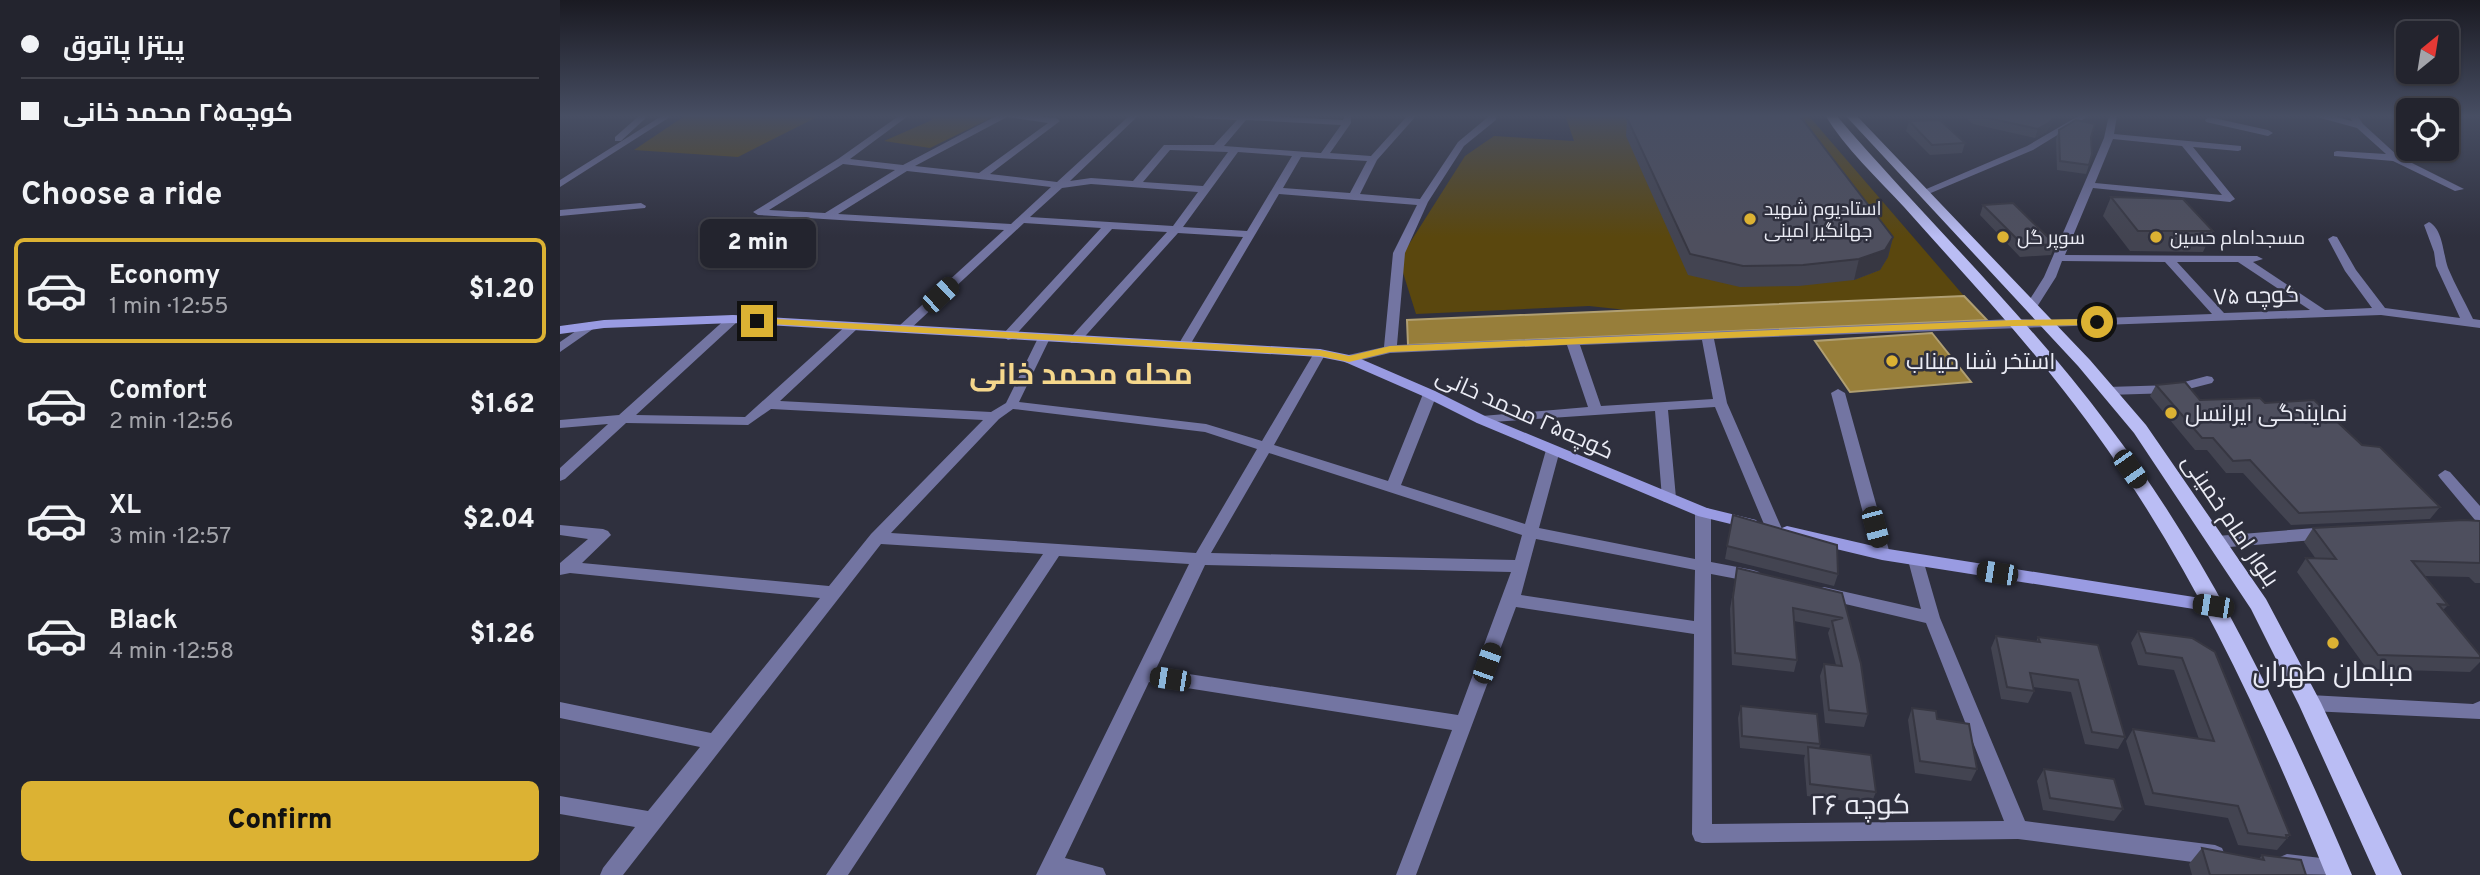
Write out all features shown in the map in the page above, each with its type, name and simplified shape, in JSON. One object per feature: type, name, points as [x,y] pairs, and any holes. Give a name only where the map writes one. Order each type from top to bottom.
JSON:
[{"type":"main road","points":[[1866,156],[2050,362],[2109,438],[2158,510],[2258,689],[2339,873]]},
{"type":"main road","name":"بلوار امام خمینی","points":[[1888,156],[2047,324],[2140,429],[2259,605],[2310,703],[2389,875]]},
{"type":"street","points":[[589,166],[600,156]]},
{"type":"street","points":[[560,184],[605,156]]},
{"type":"street","points":[[848,156],[758,212],[1251,234]]},
{"type":"street","points":[[827,216],[928,156]]},
{"type":"street","points":[[982,176],[1009,156]]},
{"type":"street","points":[[903,330],[1091,156]]},
{"type":"street","points":[[1135,185],[1160,156]]},
{"type":"street","points":[[1075,340],[1175,230],[1230,156]]},
{"type":"street","points":[[1184,345],[1297,156],[1373,159]]},
{"type":"street","points":[[1353,197],[1376,156]]},
{"type":"street","points":[[1390,349],[1399,253],[1423,202],[1453,156]]},
{"type":"street","points":[[1922,193],[2011,156]]},
{"type":"street","points":[[2031,307],[2058,258],[2102,156]]},
{"type":"street","points":[[2089,185],[2230,199],[2195,156]]},
{"type":"street","points":[[2364,156],[2395,158]]},
{"type":"street","points":[[2393,156],[2459,189]]},
{"type":"street","points":[[841,161],[1059,185],[1091,181],[1205,190]]},
{"type":"street","points":[[1278,191],[1423,202]]},
{"type":"street","points":[[560,213],[641,206]]},
{"type":"street","points":[[2429,225],[2440,252],[2442,266],[2474,323]]},
{"type":"street","points":[[1008,336],[1109,226]]},
{"type":"street","points":[[2333,239],[2351,271],[2381,311]]},
{"type":"street","points":[[2058,258],[2257,259]]},
{"type":"street","points":[[2168,259],[2221,317]]},
{"type":"street","points":[[2241,259],[2324,313]]},
{"type":"street","name":"کوچه ۷۵","points":[[1349,359],[1390,349],[2381,311],[2474,323]]},
{"type":"street","points":[[560,476],[733,319]]},
{"type":"street","name":"کوچه۲۵ محمد خانی","points":[[560,330],[589,326],[733,319],[1320,353],[1349,359],[1482,420],[1703,512],[1882,554],[2213,606]]},
{"type":"street","points":[[560,348],[589,326]]},
{"type":"street","points":[[560,424],[623,419],[748,421],[852,326]]},
{"type":"street","points":[[1707,335],[1720,403],[1774,529]]},
{"type":"street","points":[[610,875],[877,538],[994,416],[1011,405],[1044,338]]},
{"type":"street","points":[[1572,341],[1596,411]]},
{"type":"street","points":[[1096,875],[1048,870],[1200,559],[1320,353]]},
{"type":"street","points":[[2107,391],[2173,389],[2207,380]]},
{"type":"street","points":[[1838,393],[1882,554]]},
{"type":"street","points":[[1393,488],[1430,394]]},
{"type":"street","points":[[1482,420],[1720,403]]},
{"type":"street","points":[[768,405],[994,416]]},
{"type":"street","points":[[1011,405],[1206,428],[1531,532],[1772,580]]},
{"type":"street","points":[[1661,406],[1669,498]]},
{"type":"street","points":[[1406,875],[1521,566],[1553,450]]},
{"type":"street","points":[[2445,475],[2476,522]]},
{"type":"street","name":"کوچه ۲۶","points":[[1703,512],[1705,565],[1702,834],[2018,830],[2231,857]]},
{"type":"street","points":[[560,530],[603,535],[563,570]]},
{"type":"street","points":[[2217,542],[2342,532]]},
{"type":"street","points":[[877,538],[1200,559],[1521,566]]},
{"type":"street","points":[[836,875],[1054,550]]},
{"type":"street","points":[[1916,560],[1931,618],[2018,830]]},
{"type":"street","points":[[563,570],[834,593]]},
{"type":"street","points":[[1811,590],[1931,618]]},
{"type":"street","points":[[1509,600],[1704,629]]},
{"type":"street","points":[[1143,674],[1464,724]]},
{"type":"street","points":[[2310,703],[2477,712],[2480,709]]},
{"type":"street","points":[[560,710],[714,742]]},
{"type":"street","points":[[560,805],[652,821]]},
{"type":"street","points":[[2271,862],[2339,873]]},
{"type":"shaded area","name":"استادیوم شهید جهانگیر امینی","points":[[1465,156],[1843,156],[1964,296],[1636,311],[1589,306],[1416,314],[1399,260]]},
{"type":"shaded area","points":[[1964,296],[1987,320],[1408,345],[1407,320]]},
{"type":"shaded area","name":"استخر شنا میناب","points":[[1932,333],[1971,382],[1850,392],[1815,341]]},
{"type":"building","points":[[1645,156],[1830,156],[1893,237],[1885,250],[1859,259],[1803,265],[1743,266],[1690,254]]},
{"type":"building","points":[[2060,156],[2092,156],[2089,165],[2060,161]]},
{"type":"building","points":[[2111,197],[2183,199],[2213,231],[2138,231]]},
{"type":"building","points":[[2013,203],[2055,244],[2024,246],[1983,205]]},
{"type":"building","points":[[2185,382],[2200,400],[2260,398],[2265,403],[2314,400],[2362,445],[2380,447],[2440,507],[2299,513],[2250,460],[2233,461],[2213,438],[2202,438],[2156,385]]},
{"type":"building","points":[[1733,515],[1837,545],[1838,574],[1727,546]]},
{"type":"building","points":[[2480,521],[2480,563],[2412,561],[2448,605],[2438,604],[2480,658],[2378,655],[2306,558],[2336,559],[2313,528]]},
{"type":"building","points":[[1737,568],[1842,593],[1861,664],[1868,714],[1829,710],[1824,664],[1842,666],[1832,621],[1843,618],[1793,608],[1797,660],[1735,653],[1733,597]]},
{"type":"building","points":[[2138,631],[2192,638],[2215,652],[2290,835],[2286,835],[2287,838],[2248,833],[2238,806],[2153,793],[2133,729],[2214,741],[2182,658],[2146,653]]},
{"type":"building","points":[[1996,636],[2040,642],[2038,637],[2098,645],[2125,737],[2092,732],[2078,680],[2030,673],[2034,691],[2007,687]]},
{"type":"building","points":[[1741,706],[1817,714],[1820,744],[1742,736]]},
{"type":"building","points":[[1912,708],[1936,711],[1937,719],[1969,724],[1977,769],[1920,761]]},
{"type":"building","points":[[1808,747],[1871,755],[1876,792],[1810,784]]},
{"type":"building","points":[[2044,769],[2114,779],[2123,809],[2050,798]]},
{"type":"building","points":[[2202,848],[2264,860],[2262,855],[2301,860],[2306,875],[2210,875]]},
{"type":"place","name":"استادیوم شهید جهانگیر امینی","points":[[1750,219]]},
{"type":"place","name":"سوپر گل","points":[[2003,237]]},
{"type":"place","name":"مسجدامام حسین","points":[[2156,237]]},
{"type":"place","name":"استخر شنا میناب","points":[[1892,361]]},
{"type":"place","name":"نمایندگی ایرانسل","points":[[2171,413]]},
{"type":"place","name":"مبلمان طهران","points":[[2333,643]]},
{"type":"district","name":"محله محمد خانی","points":[[1081,374]]},
{"type":"route","points":[[757,321],[1320,353],[1349,359],[1390,349],[2014,323],[2097,322]]}]
